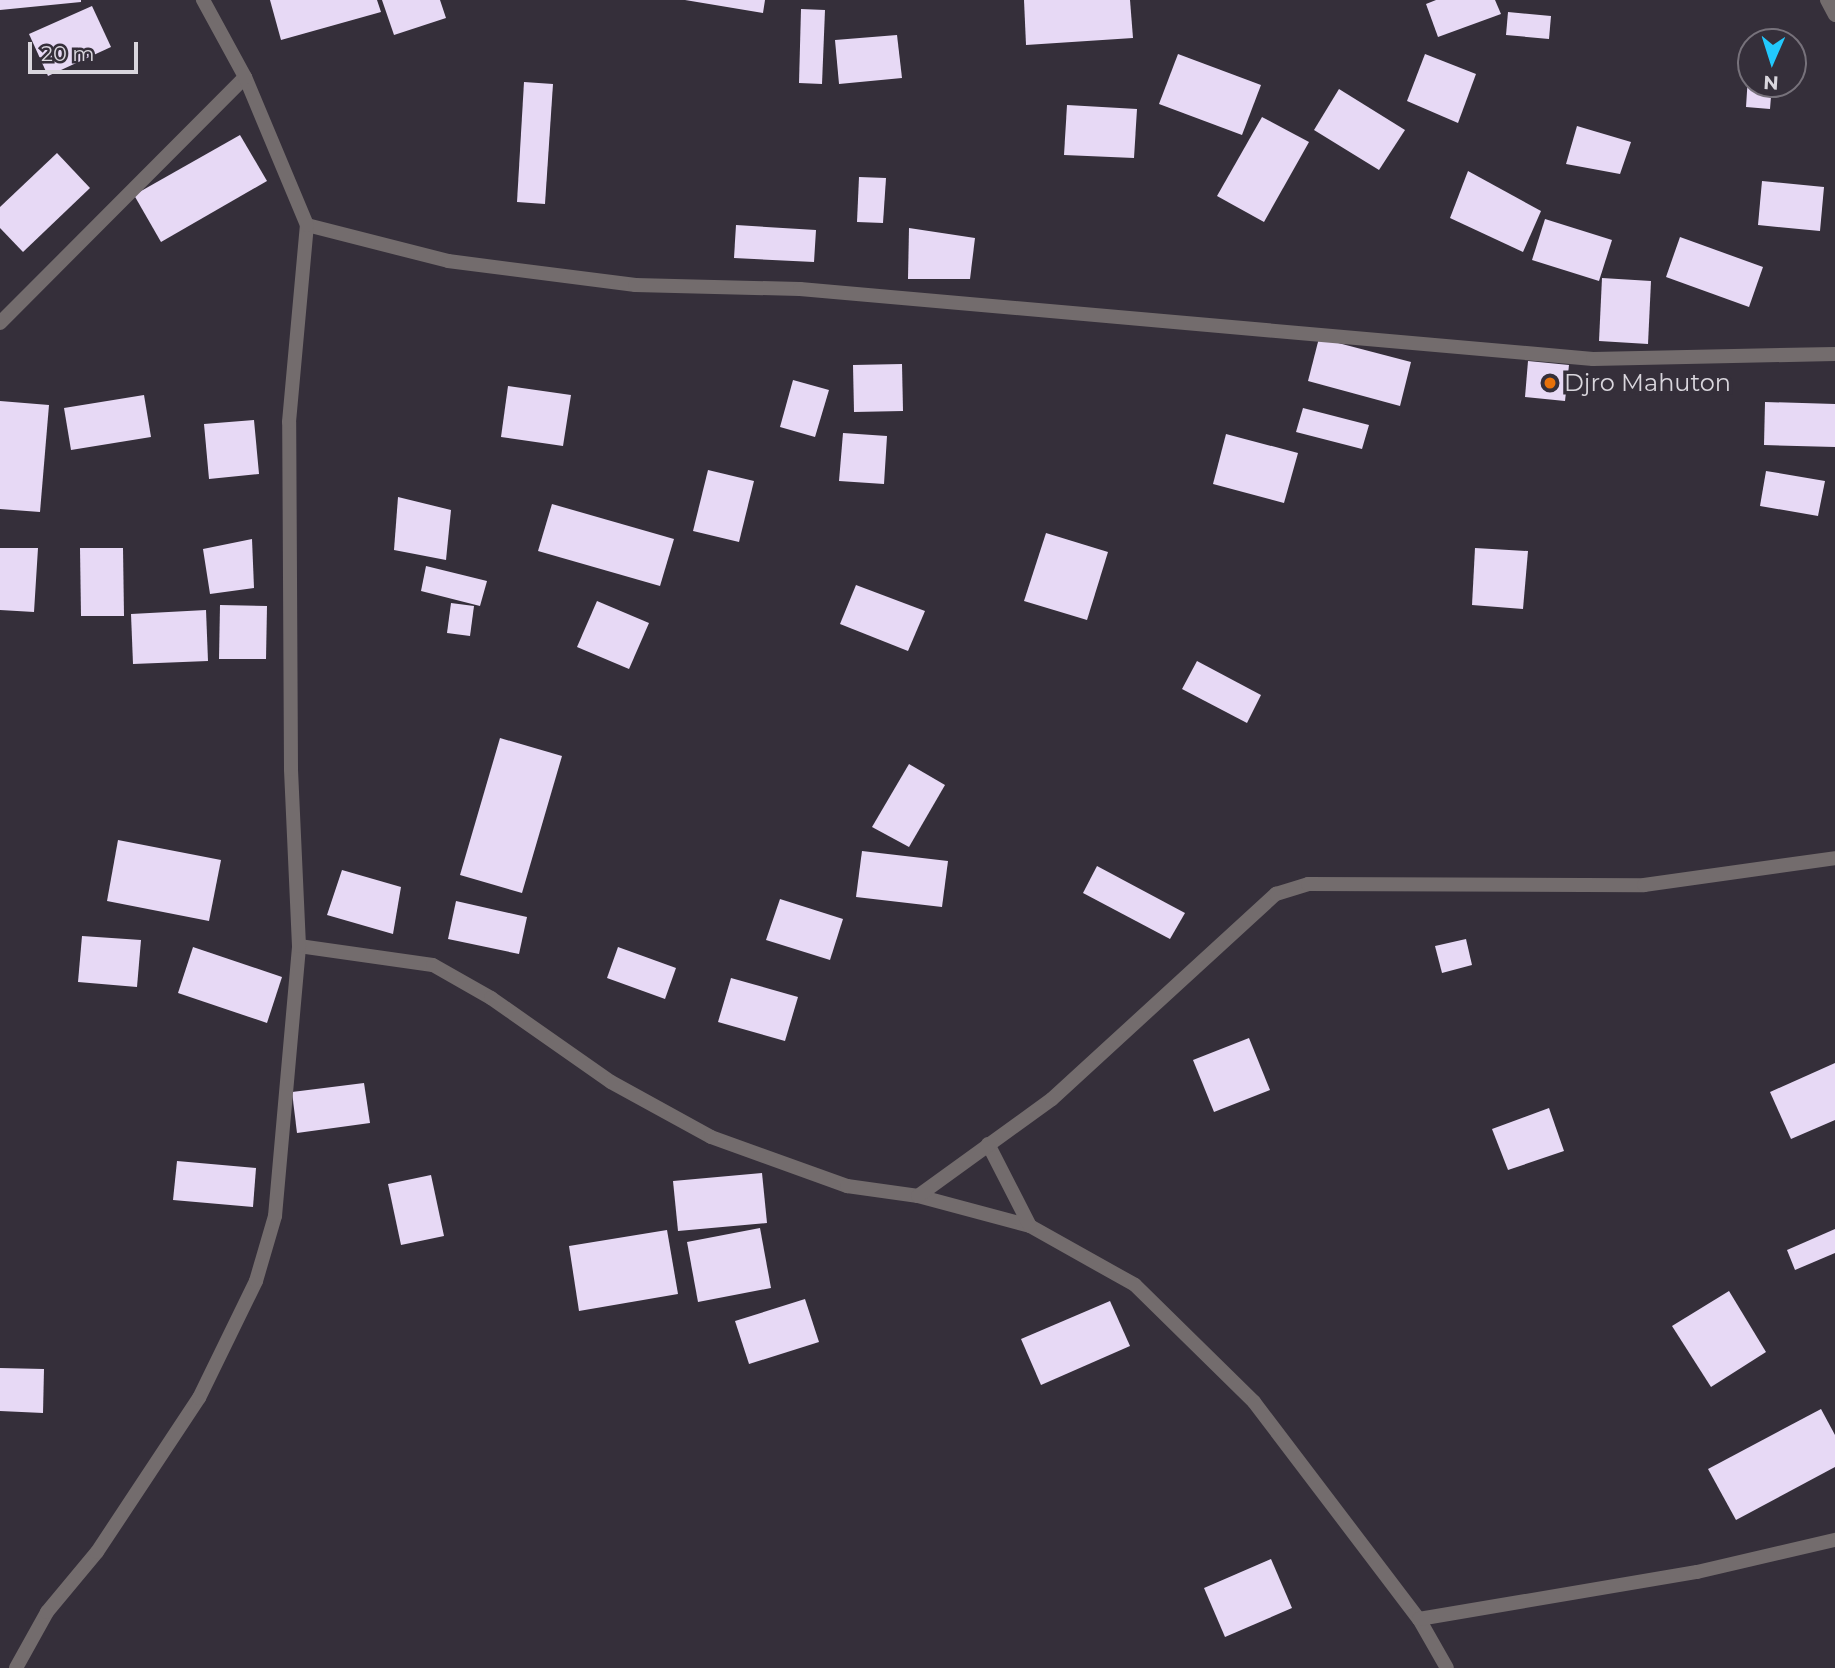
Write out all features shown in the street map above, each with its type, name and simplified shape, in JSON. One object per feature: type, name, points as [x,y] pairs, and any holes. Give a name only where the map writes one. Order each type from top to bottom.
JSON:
[{"type":"street","points":[[16,1668],[47,1612],[97,1552],[199,1398],[256,1281],[275,1216],[299,946],[292,769],[289,422],[307,225],[245,77],[203,0]]},
{"type":"street","points":[[1827,0],[1835,15]]},
{"type":"street","points":[[0,323],[245,77]]},
{"type":"street","points":[[307,225],[448,261],[635,285],[800,289],[1593,359],[1835,354]]},
{"type":"street","points":[[918,1196],[1052,1099],[1276,894],[1308,884],[1644,885],[1835,858]]},
{"type":"street","points":[[299,946],[433,965],[491,998],[611,1082],[711,1137],[848,1186],[918,1196],[1030,1226],[1135,1285],[1254,1402],[1419,1619],[1447,1668]]},
{"type":"street","points":[[988,1144],[1030,1226]]},
{"type":"street","points":[[1419,1619],[1697,1572],[1835,1540]]},
{"type":"building","points":[[0,0],[81,0],[81,2],[0,10]]},
{"type":"building","points":[[270,0],[377,0],[381,12],[281,40]]},
{"type":"building","points":[[382,0],[440,0],[446,18],[394,35]]},
{"type":"building","points":[[685,0],[765,0],[763,13]]},
{"type":"building","points":[[1024,0],[1130,0],[1133,38],[1026,45]]},
{"type":"building","points":[[1436,0],[1495,0],[1501,14],[1438,37],[1426,4]]},
{"type":"building","points":[[92,6],[111,47],[48,76],[29,34]]},
{"type":"building","points":[[801,9],[825,10],[822,84],[799,83]]},
{"type":"building","points":[[1508,12],[1551,16],[1549,39],[1506,35]]},
{"type":"building","points":[[897,35],[902,78],[839,84],[835,40]]},
{"type":"building","points":[[1178,54],[1261,85],[1242,135],[1159,104]]},
{"type":"building","points":[[1425,54],[1476,74],[1458,123],[1407,101]]},
{"type":"building","points":[[524,82],[553,84],[545,204],[517,202]]},
{"type":"building","points":[[1339,89],[1405,130],[1379,170],[1314,130]]},
{"type":"building","points":[[1747,98],[1771,98],[1770,109],[1746,107]]},
{"type":"building","points":[[1067,105],[1137,109],[1134,158],[1064,155]]},
{"type":"building","points":[[1262,117],[1309,142],[1264,222],[1217,196]]},
{"type":"building","points":[[1577,126],[1631,142],[1620,174],[1566,164]]},
{"type":"building","points":[[240,135],[267,181],[161,242],[134,195]]},
{"type":"building","points":[[57,153],[90,188],[23,252],[0,228],[0,207]]},
{"type":"building","points":[[1468,171],[1541,211],[1523,252],[1450,218]]},
{"type":"building","points":[[859,177],[886,178],[883,223],[857,222]]},
{"type":"building","points":[[1762,181],[1824,187],[1820,231],[1758,225]]},
{"type":"building","points":[[1545,219],[1612,240],[1599,281],[1532,260]]},
{"type":"building","points":[[736,225],[816,230],[814,262],[734,258]]},
{"type":"building","points":[[909,228],[975,238],[970,279],[908,279]]},
{"type":"building","points":[[1680,237],[1763,267],[1749,307],[1666,277]]},
{"type":"building","points":[[1602,278],[1651,281],[1648,344],[1599,341]]},
{"type":"building","points":[[1319,338],[1411,362],[1400,406],[1308,381]]},
{"type":"building","points":[[1528,361],[1569,365],[1565,401],[1525,397]]},
{"type":"building","points":[[902,364],[903,411],[854,412],[853,365]]},
{"type":"building","points":[[793,380],[829,390],[815,437],[780,427]]},
{"type":"building","points":[[508,386],[571,395],[563,446],[501,437]]},
{"type":"building","points":[[144,395],[151,437],[71,450],[64,408]]},
{"type":"building","points":[[0,401],[49,405],[40,512],[0,509]]},
{"type":"building","points":[[1765,402],[1835,404],[1835,447],[1764,445]]},
{"type":"building","points":[[1303,408],[1369,425],[1362,449],[1296,432]]},
{"type":"building","points":[[254,420],[259,474],[209,479],[204,424]]},
{"type":"building","points":[[843,433],[887,436],[884,484],[839,481]]},
{"type":"building","points":[[1226,434],[1298,453],[1284,503],[1213,484]]},
{"type":"building","points":[[708,470],[754,481],[739,542],[693,531]]},
{"type":"building","points":[[1766,471],[1825,481],[1818,516],[1760,506]]},
{"type":"building","points":[[398,497],[451,510],[446,560],[394,550]]},
{"type":"building","points":[[552,504],[674,539],[660,586],[538,551]]},
{"type":"building","points":[[1046,533],[1108,552],[1087,620],[1024,601]]},
{"type":"building","points":[[252,539],[254,588],[210,594],[203,549]]},
{"type":"building","points":[[0,548],[38,548],[34,612],[0,610]]},
{"type":"building","points":[[80,548],[123,548],[124,616],[81,616]]},
{"type":"building","points":[[1475,548],[1528,551],[1523,609],[1472,605]]},
{"type":"building","points":[[426,566],[487,581],[480,606],[421,591]]},
{"type":"building","points":[[856,585],[925,611],[908,651],[840,624]]},
{"type":"building","points":[[597,601],[649,623],[629,669],[577,647]]},
{"type":"building","points":[[451,603],[474,606],[470,636],[447,633]]},
{"type":"building","points":[[220,605],[267,606],[266,659],[219,659]]},
{"type":"building","points":[[206,610],[208,661],[133,664],[131,614]]},
{"type":"building","points":[[1197,661],[1261,695],[1247,723],[1182,689]]},
{"type":"building","points":[[500,738],[562,756],[522,893],[460,875]]},
{"type":"building","points":[[909,764],[945,785],[909,847],[872,827]]},
{"type":"building","points":[[118,840],[221,860],[209,921],[107,901]]},
{"type":"building","points":[[862,851],[948,861],[942,907],[856,897]]},
{"type":"building","points":[[1097,866],[1185,913],[1170,939],[1083,893]]},
{"type":"building","points":[[342,870],[401,887],[393,934],[327,915]]},
{"type":"building","points":[[780,899],[843,919],[830,960],[766,940]]},
{"type":"building","points":[[456,901],[527,917],[519,954],[448,939]]},
{"type":"building","points":[[82,936],[141,940],[137,987],[78,982]]},
{"type":"building","points":[[1466,939],[1472,965],[1442,973],[1435,946]]},
{"type":"building","points":[[193,947],[282,977],[267,1023],[178,993]]},
{"type":"building","points":[[618,947],[676,968],[665,999],[607,978]]},
{"type":"building","points":[[731,978],[798,997],[785,1041],[718,1022]]},
{"type":"building","points":[[1249,1038],[1270,1090],[1214,1112],[1193,1060]]},
{"type":"building","points":[[1835,1063],[1835,1120],[1791,1139],[1770,1092]]},
{"type":"building","points":[[364,1083],[370,1123],[297,1133],[292,1092]]},
{"type":"building","points":[[1549,1108],[1564,1151],[1508,1170],[1492,1129]]},
{"type":"building","points":[[177,1161],[256,1168],[253,1207],[173,1200]]},
{"type":"building","points":[[762,1173],[767,1223],[678,1231],[673,1181]]},
{"type":"building","points":[[431,1175],[444,1236],[401,1245],[388,1184]]},
{"type":"building","points":[[760,1228],[771,1288],[698,1302],[687,1242]]},
{"type":"building","points":[[1835,1229],[1835,1253],[1795,1270],[1787,1250]]},
{"type":"building","points":[[667,1230],[678,1294],[579,1311],[569,1246]]},
{"type":"building","points":[[1729,1291],[1766,1352],[1711,1387],[1672,1326]]},
{"type":"building","points":[[805,1299],[819,1342],[749,1364],[735,1321]]},
{"type":"building","points":[[1110,1301],[1130,1346],[1041,1385],[1021,1339]]},
{"type":"building","points":[[0,1368],[44,1369],[43,1413],[0,1411]]},
{"type":"building","points":[[1821,1409],[1835,1435],[1835,1467],[1736,1520],[1708,1469]]},
{"type":"building","points":[[1271,1559],[1292,1608],[1225,1637],[1204,1588]]},
{"type":"place","name":"Djro Mahuton","points":[[1550,383]]}]
